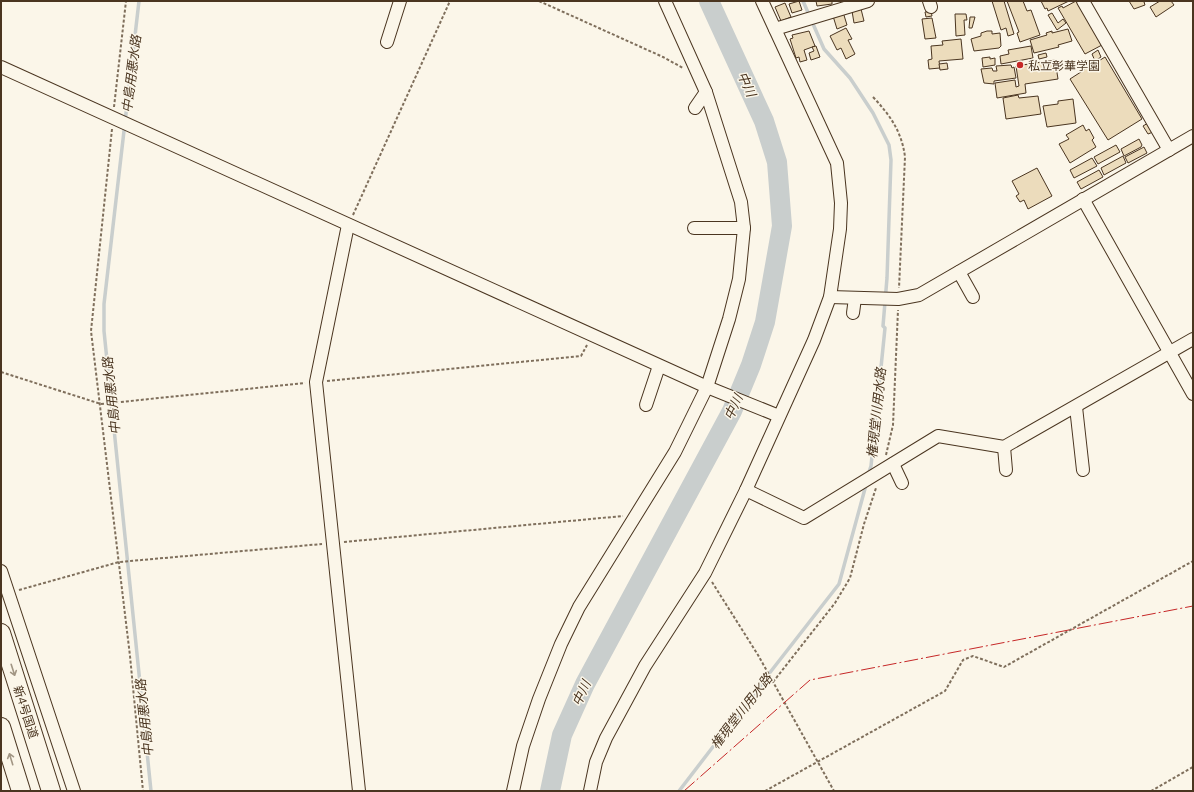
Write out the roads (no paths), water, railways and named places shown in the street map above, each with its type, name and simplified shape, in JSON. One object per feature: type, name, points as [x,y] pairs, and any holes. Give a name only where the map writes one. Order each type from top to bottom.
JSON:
[{"type":"highway","name":"新4号国道","points":[[1,633],[51,791]]},
{"type":"highway","points":[[1,727],[21,791]]},
{"type":"street","points":[[387,42],[400,1]]},
{"type":"street","points":[[513,791],[523,746],[539,699],[561,644],[579,607],[675,452],[711,389],[737,291],[744,228],[741,202],[706,92],[665,1]]},
{"type":"street","points":[[590,791],[596,762],[606,738],[645,666],[705,573],[746,490],[775,415],[814,340],[830,297],[840,229],[841,203],[837,163],[762,1]]},
{"type":"street","points":[[775,29],[868,1]]},
{"type":"street","points":[[1083,1],[1169,150]]},
{"type":"street","points":[[1,67],[659,366],[775,415]]},
{"type":"street","points":[[695,108],[706,92]]},
{"type":"street","points":[[830,297],[898,299],[919,295],[1193,136]]},
{"type":"street","points":[[1083,200],[1193,394]]},
{"type":"street","points":[[348,224],[316,382],[359,791]]},
{"type":"street","points":[[694,228],[744,228]]},
{"type":"street","points":[[959,272],[973,297]]},
{"type":"street","points":[[853,313],[855,298]]},
{"type":"street","points":[[746,490],[804,518],[938,436],[1004,447],[1076,407],[1193,338]]},
{"type":"street","points":[[646,405],[659,366]]},
{"type":"street","points":[[1076,407],[1083,470]]},
{"type":"street","points":[[1004,447],[1006,470]]},
{"type":"street","points":[[893,464],[902,483]]},
{"type":"street","points":[[1,571],[74,791]]},
{"type":"waterway","name":"中島用悪水路","points":[[139,1],[104,304],[104,331],[151,791]]},
{"type":"waterway","name":"中川","points":[[550,791],[562,735],[585,684],[732,411],[751,365],[765,322],[782,226],[777,162],[764,121],[709,1]]},
{"type":"waterway","name":"権現堂川用水路","points":[[803,1],[824,49],[850,78],[873,113],[889,145],[891,160],[887,278],[883,326],[885,328],[871,466],[868,475]]},
{"type":"waterway","name":"権現堂川用水路","points":[[679,791],[729,726],[737,719],[768,675],[839,584],[866,485]]},
{"type":"place","name":"私立彰華学園","points":[[1020,65]]}]
